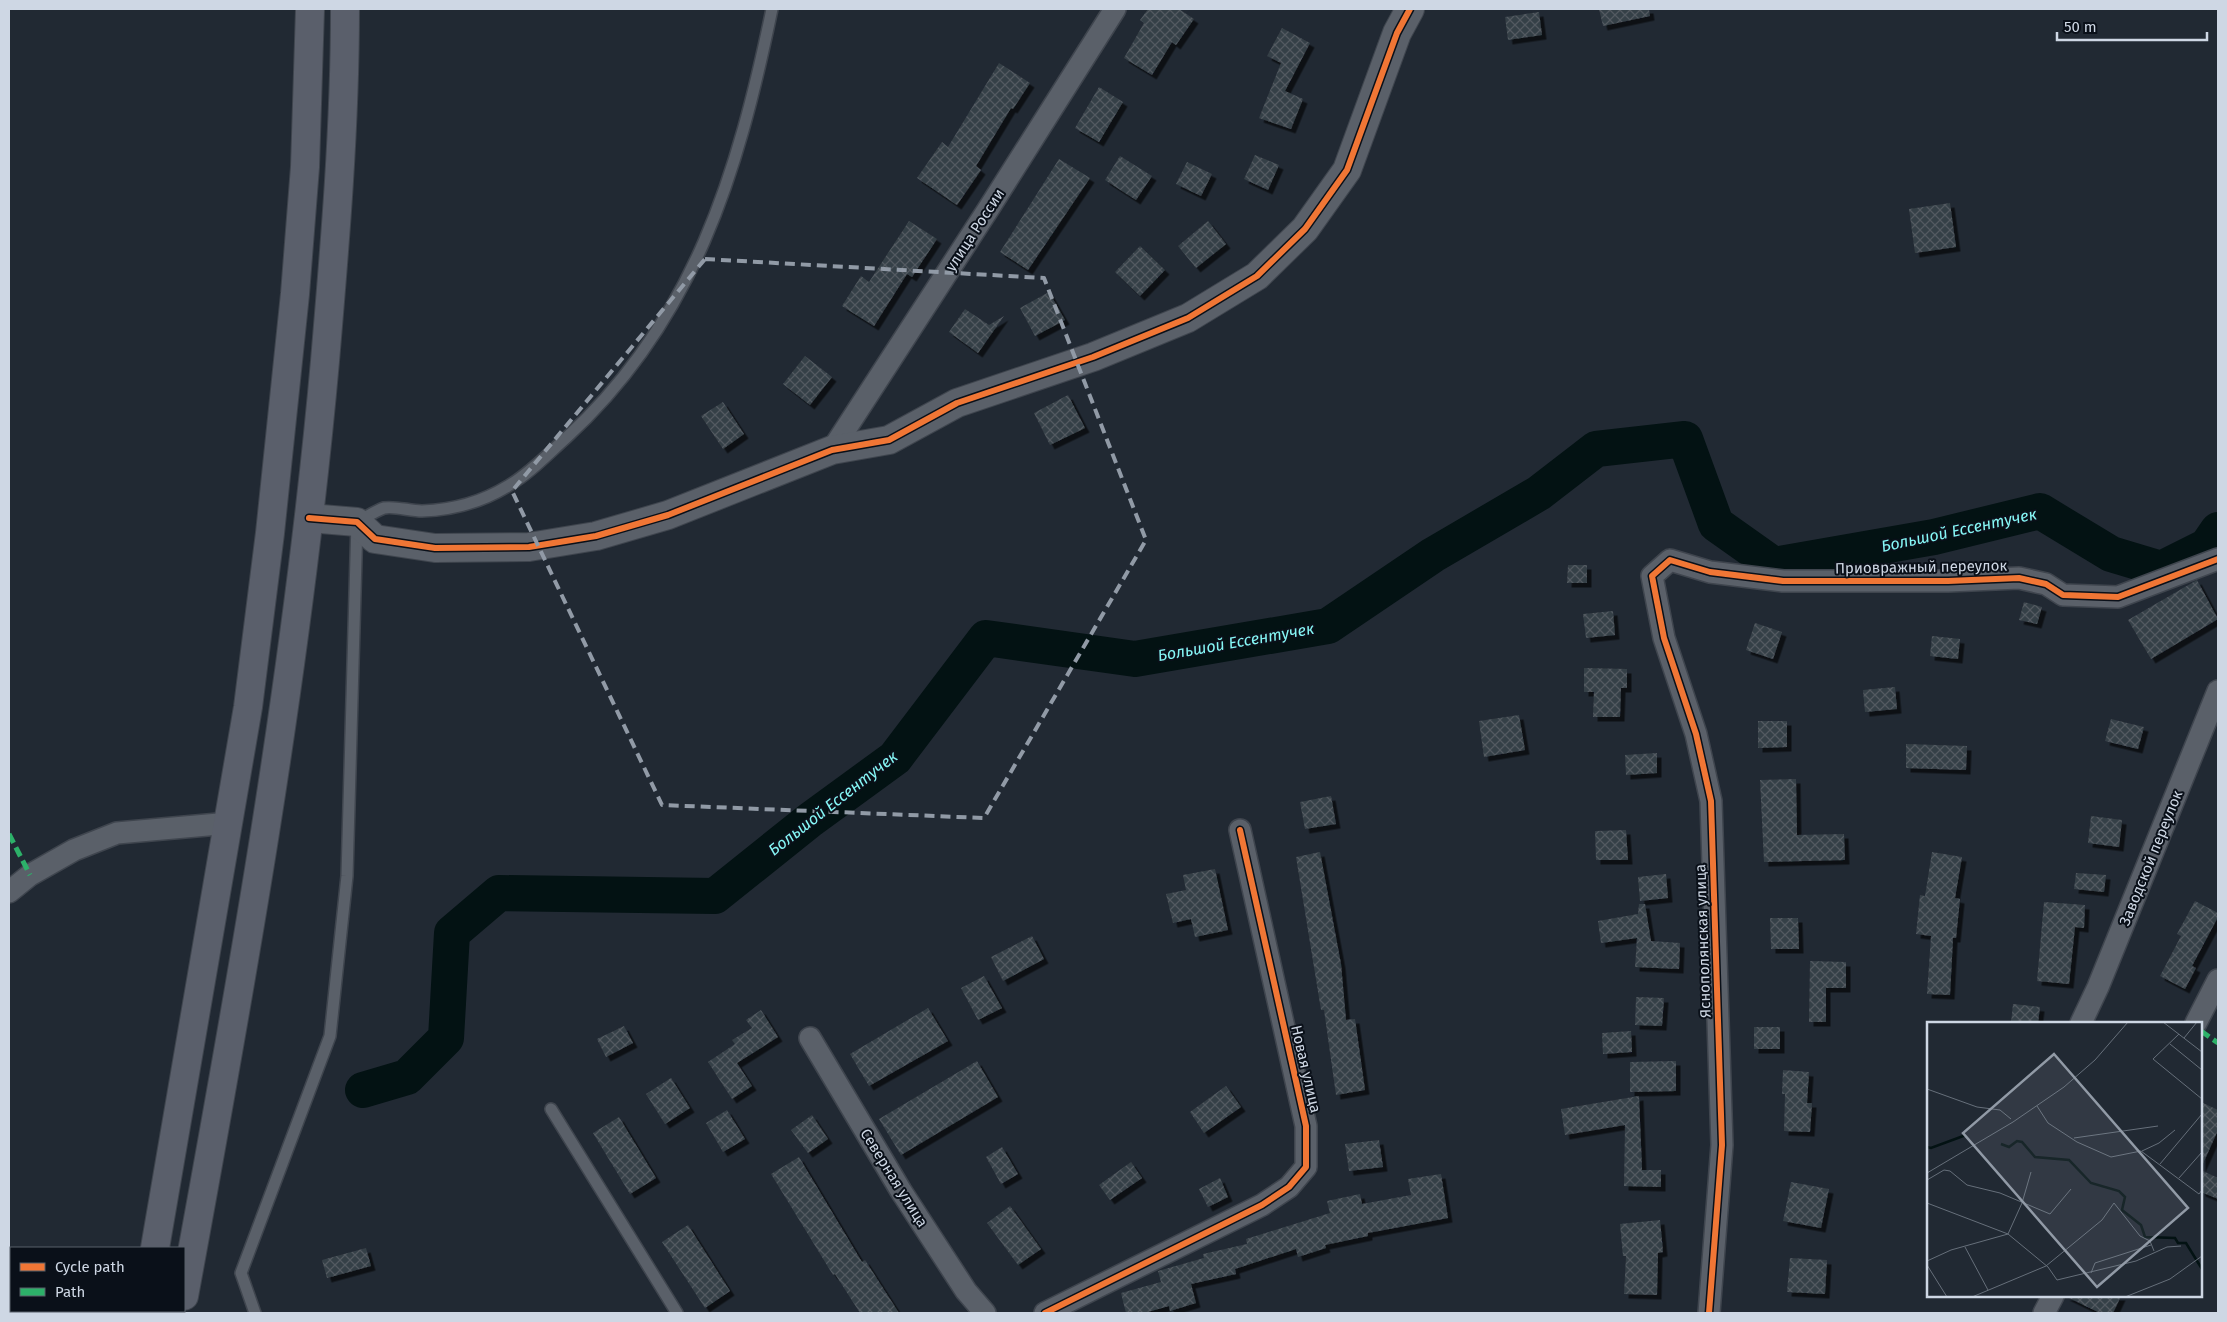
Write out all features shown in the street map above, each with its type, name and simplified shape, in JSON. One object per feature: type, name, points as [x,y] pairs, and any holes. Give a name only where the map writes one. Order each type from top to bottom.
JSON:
[{"type":"main road","points":[[155,1247],[230,823],[248,707],[295,294],[305,167],[310,9]]},
{"type":"main road","points":[[185,1290],[267,828],[309,518],[331,294],[341,160],[345,9]]},
{"type":"street","name":"улица России","points":[[832,450],[989,208],[1114,9]]},
{"type":"street","points":[[309,518],[357,522],[375,539],[435,548],[529,547],[596,536],[668,515],[832,450],[889,440],[957,403],[1093,356],[1188,318],[1257,276],[1305,229],[1347,170],[1397,33],[1410,9]]},
{"type":"street","name":"Приовражный переулок","points":[[1652,576],[1670,560],[1710,572],[1783,581],[1948,581],[2019,578],[2046,584],[2063,595],[2118,597],[2218,559]]},
{"type":"street","name":"Яснополянская улица","points":[[1652,576],[1664,638],[1696,734],[1711,801],[1722,1145],[1709,1313]]},
{"type":"street","name":"Заводской переулок","points":[[2081,1022],[2098,987],[2218,692]]},
{"type":"street","points":[[9,892],[30,875],[74,850],[117,833],[230,823]]},
{"type":"street","name":"Новая улица","points":[[1045,1313],[1262,1205],[1289,1187],[1306,1167],[1306,1126],[1240,830]]},
{"type":"street","points":[[2197,1022],[2218,980]]},
{"type":"street","name":"Северная улица","points":[[810,1038],[901,1191],[966,1291],[985,1313]]},
{"type":"street","points":[[2044,1313],[2052,1297]]},
{"type":"lane","points":[[254,1313],[241,1273],[330,1036],[346,876],[357,522],[385,508],[421,511],[469,505],[509,486],[578,427],[612,391],[651,342],[687,281],[714,222],[736,151],[761,59],[772,9]]},
{"type":"lane","points":[[551,1109],[677,1313]]},
{"type":"highlighted area","points":[[705,259],[1044,278],[1146,540],[984,818],[662,805],[512,491]]},
{"type":"building","points":[[1148,9],[1179,9],[1194,19],[1176,45],[1172,42],[1152,75],[1124,58],[1144,23],[1140,20]]},
{"type":"building","points":[[1599,9],[1649,9],[1650,16],[1603,26]]},
{"type":"building","points":[[1539,12],[1542,35],[1508,40],[1505,17]]},
{"type":"building","points":[[1282,28],[1310,43],[1285,91],[1303,99],[1291,129],[1259,118],[1281,63],[1267,56]]},
{"type":"building","points":[[999,63],[1030,83],[1013,109],[1011,108],[976,166],[981,170],[957,205],[917,178],[942,142],[948,147]]},
{"type":"building","points":[[1099,87],[1123,102],[1099,142],[1075,128]]},
{"type":"building","points":[[1255,155],[1279,165],[1268,190],[1244,179]]},
{"type":"building","points":[[1120,156],[1152,176],[1136,200],[1105,180]]},
{"type":"building","points":[[1059,159],[1090,178],[1028,270],[1000,252]]},
{"type":"building","points":[[1187,162],[1212,174],[1201,196],[1176,184]]},
{"type":"building","points":[[1950,203],[1956,247],[1915,253],[1909,209]]},
{"type":"building","points":[[909,221],[937,239],[912,277],[907,274],[874,326],[842,306],[861,276],[869,282]]},
{"type":"building","points":[[1208,221],[1226,244],[1196,268],[1178,246]]},
{"type":"building","points":[[1140,246],[1165,270],[1140,296],[1115,272]]},
{"type":"building","points":[[1049,292],[1065,320],[1035,336],[1020,308]]},
{"type":"building","points":[[965,309],[989,325],[1004,316],[978,353],[949,332]]},
{"type":"building","points":[[805,356],[832,377],[810,405],[783,384]]},
{"type":"building","points":[[1068,395],[1085,428],[1050,445],[1034,413]]},
{"type":"building","points":[[723,402],[744,434],[723,449],[701,416]]},
{"type":"building","points":[[1568,565],[1587,565],[1587,583],[1567,583]]},
{"type":"building","points":[[2197,580],[2218,619],[2151,659],[2128,620]]},
{"type":"building","points":[[2024,602],[2042,607],[2037,624],[2019,620]]},
{"type":"building","points":[[1613,611],[1615,635],[1586,638],[1583,614]]},
{"type":"building","points":[[1755,623],[1782,632],[1773,659],[1746,650]]},
{"type":"building","points":[[1932,636],[1960,639],[1958,659],[1930,656]]},
{"type":"building","points":[[1584,668],[1627,669],[1627,688],[1621,688],[1620,717],[1593,717],[1594,692],[1584,692]]},
{"type":"building","points":[[1895,687],[1897,709],[1865,712],[1863,690]]},
{"type":"building","points":[[1519,715],[1525,750],[1484,757],[1479,721]]},
{"type":"building","points":[[2111,719],[2144,727],[2138,749],[2105,741]]},
{"type":"building","points":[[1758,721],[1787,721],[1787,747],[1758,748]]},
{"type":"building","points":[[1906,744],[1967,746],[1966,770],[1906,768]]},
{"type":"building","points":[[1657,753],[1657,773],[1626,775],[1625,755]]},
{"type":"building","points":[[1796,779],[1797,835],[1844,834],[1845,860],[1764,862],[1760,780]]},
{"type":"building","points":[[1331,796],[1336,824],[1305,829],[1300,802]]},
{"type":"building","points":[[2091,816],[2122,820],[2119,847],[2088,843]]},
{"type":"building","points":[[1626,830],[1628,860],[1596,860],[1595,831]]},
{"type":"building","points":[[1320,852],[1341,964],[1346,1020],[1355,1019],[1365,1090],[1336,1095],[1324,1010],[1321,1010],[1296,857]]},
{"type":"building","points":[[1932,852],[1962,857],[1955,898],[1960,899],[1956,938],[1953,938],[1950,995],[1927,994],[1931,936],[1916,934],[1920,895],[1925,896]]},
{"type":"building","points":[[1215,869],[1228,930],[1195,937],[1191,919],[1173,923],[1166,894],[1186,890],[1183,875]]},
{"type":"building","points":[[2076,873],[2106,875],[2104,892],[2074,889]]},
{"type":"building","points":[[1666,874],[1668,898],[1640,901],[1638,877]]},
{"type":"building","points":[[2195,901],[2218,913],[2218,917],[2192,966],[2196,968],[2185,989],[2160,976],[2181,936],[2177,934]]},
{"type":"building","points":[[2044,902],[2085,905],[2084,928],[2075,927],[2069,984],[2037,981]]},
{"type":"building","points":[[1639,904],[1645,904],[1651,941],[1680,943],[1679,969],[1635,967],[1637,938],[1601,943],[1598,921],[1638,914]]},
{"type":"building","points":[[1770,918],[1798,918],[1799,949],[1771,949]]},
{"type":"building","points":[[1032,936],[1044,959],[1003,981],[991,957]]},
{"type":"building","points":[[1810,961],[1846,962],[1846,988],[1826,988],[1826,1022],[1809,1022]]},
{"type":"building","points":[[984,976],[1002,1008],[978,1020],[961,988]]},
{"type":"building","points":[[1636,997],[1664,998],[1662,1026],[1635,1025]]},
{"type":"building","points":[[2013,1004],[2040,1007],[2038,1022],[2011,1022]]},
{"type":"building","points":[[928,1008],[948,1041],[869,1086],[850,1054]]},
{"type":"building","points":[[761,1010],[778,1037],[737,1063],[752,1086],[732,1099],[708,1062],[735,1044],[732,1040],[752,1028],[746,1020]]},
{"type":"building","points":[[624,1026],[633,1043],[606,1057],[597,1039]]},
{"type":"building","points":[[1754,1027],[1780,1027],[1780,1049],[1754,1049]]},
{"type":"building","points":[[1631,1031],[1632,1052],[1603,1054],[1602,1033]]},
{"type":"building","points":[[977,1061],[998,1097],[901,1155],[879,1119]]},
{"type":"building","points":[[1676,1061],[1676,1091],[1630,1092],[1630,1062]]},
{"type":"building","points":[[1783,1070],[1809,1072],[1807,1103],[1812,1103],[1810,1132],[1784,1131],[1785,1094],[1782,1094]]},
{"type":"building","points":[[671,1078],[690,1108],[665,1124],[646,1094]]},
{"type":"building","points":[[1226,1086],[1241,1107],[1204,1133],[1190,1112]]},
{"type":"building","points":[[1639,1096],[1642,1170],[1661,1170],[1661,1187],[1624,1186],[1625,1125],[1565,1135],[1561,1109]]},
{"type":"building","points":[[2202,1102],[2218,1110],[2218,1130],[2202,1166]]},
{"type":"building","points":[[727,1110],[745,1139],[723,1152],[706,1123]]},
{"type":"building","points":[[812,1115],[828,1139],[808,1153],[791,1130]]},
{"type":"building","points":[[619,1117],[656,1178],[630,1194],[593,1133]]},
{"type":"building","points":[[1379,1140],[1383,1167],[1349,1171],[1345,1144]]},
{"type":"building","points":[[1002,1147],[1018,1174],[1001,1184],[986,1157]]},
{"type":"building","points":[[799,1157],[862,1262],[865,1260],[899,1313],[860,1313],[835,1274],[833,1275],[771,1174]]},
{"type":"building","points":[[1131,1162],[1142,1178],[1110,1200],[1099,1185]]},
{"type":"building","points":[[2202,1170],[2218,1178],[2218,1199],[2202,1192]]},
{"type":"building","points":[[1441,1174],[1448,1218],[1368,1233],[1368,1236],[1325,1245],[1326,1248],[1298,1257],[1296,1249],[1235,1269],[1236,1274],[1191,1284],[1196,1303],[1170,1311],[1169,1306],[1144,1313],[1126,1313],[1121,1293],[1161,1282],[1158,1271],[1204,1258],[1203,1254],[1247,1244],[1246,1239],[1330,1213],[1327,1201],[1360,1194],[1362,1204],[1411,1195],[1408,1179]]},
{"type":"building","points":[[1220,1178],[1228,1197],[1208,1207],[1199,1189]]},
{"type":"building","points":[[1791,1182],[1829,1189],[1821,1228],[1783,1221]]},
{"type":"building","points":[[1010,1206],[1041,1249],[1018,1265],[987,1223]]},
{"type":"building","points":[[1660,1220],[1663,1252],[1658,1253],[1657,1295],[1624,1294],[1626,1256],[1623,1256],[1620,1224]]},
{"type":"building","points":[[688,1225],[730,1291],[705,1308],[662,1242]]},
{"type":"building","points":[[366,1248],[371,1266],[327,1278],[322,1260]]},
{"type":"building","points":[[1790,1258],[1827,1260],[1825,1294],[1787,1292]]},
{"type":"building","points":[[2067,1297],[2121,1297],[2113,1313],[2100,1313]]},
{"type":"waterway","name":"Большой Ессентучек","points":[[363,1090],[407,1077],[446,1038],[452,933],[499,893],[715,896],[810,820],[895,758],[986,638],[1135,659],[1328,626],[1433,555],[1539,493],[1596,449],[1685,439],[1716,524],[1774,565],[1934,537],[2040,511],[2111,554],[2161,569],[2207,546],[2218,530]]},
{"type":"marked path","points":[[9,834],[30,875]]},
{"type":"marked path","points":[[2202,1032],[2218,1043]]},
{"type":"cycle path","points":[[309,518],[357,522],[375,539],[435,548],[529,547],[596,536],[668,515],[832,450],[889,440],[957,403],[1093,357],[1188,318],[1257,276],[1305,229],[1347,170],[1397,33],[1410,9]]},
{"type":"cycle path","points":[[1709,1313],[1722,1145],[1711,801],[1696,734],[1664,638],[1652,576],[1670,560],[1710,572],[1783,581],[1948,581],[2019,578],[2046,584],[2063,595],[2118,597],[2218,559]]},
{"type":"cycle path","points":[[1045,1313],[1262,1205],[1289,1187],[1306,1167],[1306,1126],[1240,830]]}]
